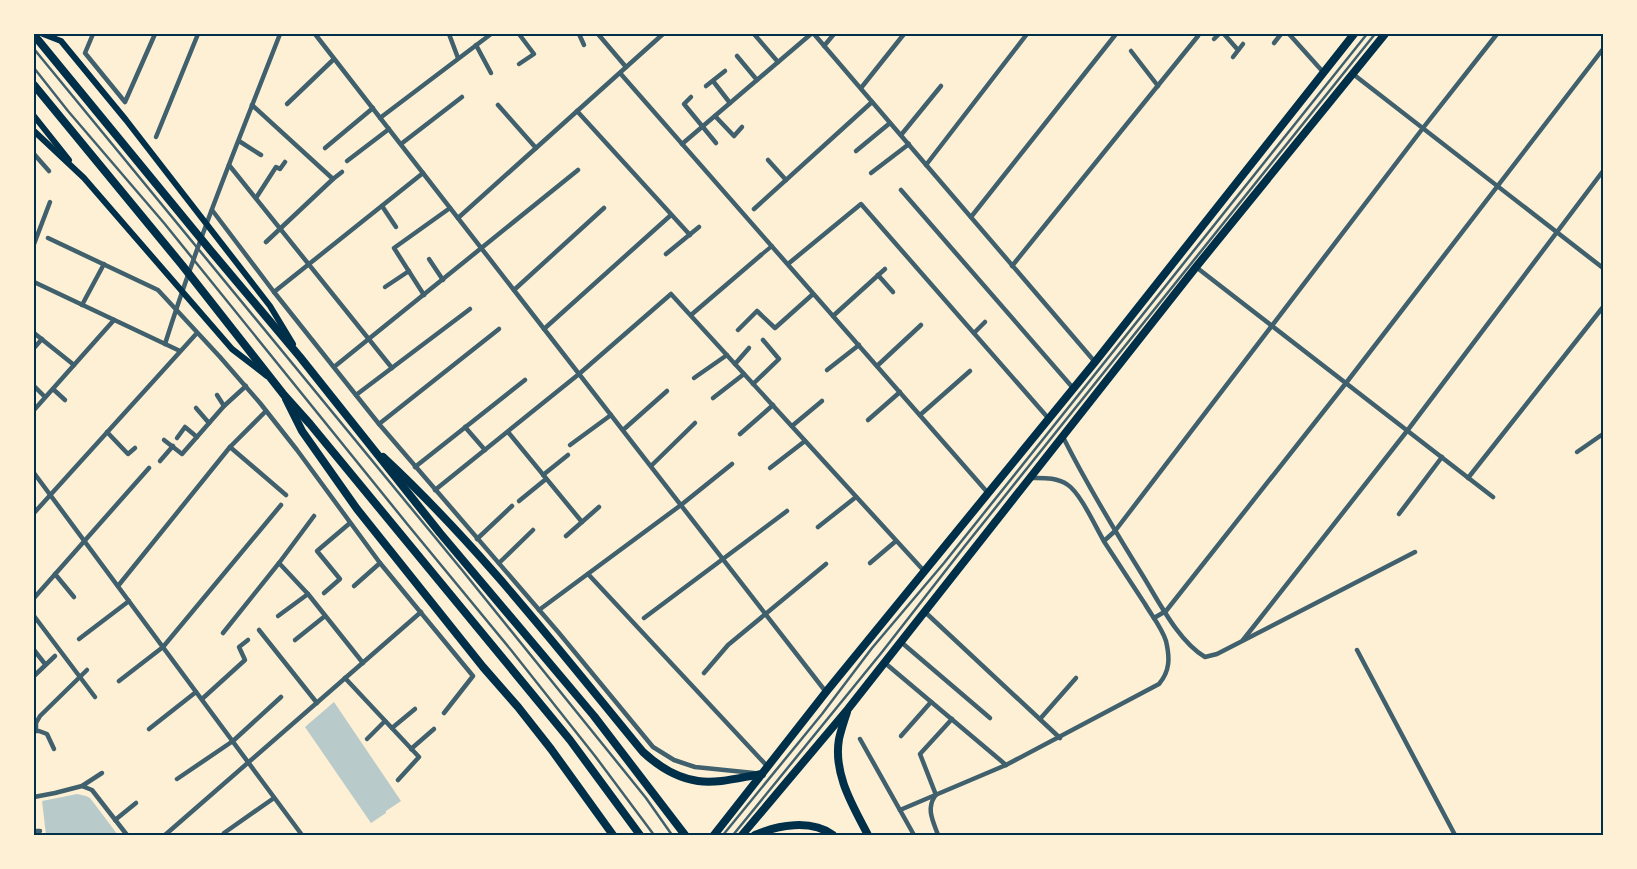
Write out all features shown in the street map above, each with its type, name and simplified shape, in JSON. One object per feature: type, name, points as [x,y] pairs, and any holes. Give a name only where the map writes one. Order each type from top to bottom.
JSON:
[{"type":"main road","points":[[34,34],[300,357],[440,533],[594,716],[685,835]]},
{"type":"main road","points":[[43,34],[61,41],[126,120],[270,306],[300,357]]},
{"type":"main road","points":[[714,835],[826,692],[1095,362],[1354,34]]},
{"type":"main road","points":[[742,835],[885,663],[1196,268],[1385,34]]},
{"type":"main road","points":[[34,85],[182,265],[284,395],[310,424],[570,740],[640,835]]},
{"type":"main road","points":[[34,116],[84,178],[232,349],[274,382]]},
{"type":"main road","points":[[34,131],[84,178]]},
{"type":"main road","points":[[284,395],[302,431],[357,509],[482,667],[551,749],[613,835]]},
{"type":"main road","points":[[373,448],[420,492],[513,595],[652,761],[663,769],[698,781],[716,781],[762,774]]},
{"type":"main road","points":[[848,709],[839,740],[838,763],[850,801],[868,835]]},
{"type":"main road","points":[[755,835],[787,825],[810,826],[833,835]]},
{"type":"street","points":[[93,34],[85,53],[125,102],[155,34]]},
{"type":"street","points":[[156,137],[198,34]]},
{"type":"street","points":[[165,344],[212,210],[280,34]]},
{"type":"street","points":[[315,34],[826,692]]},
{"type":"street","points":[[449,34],[458,58]]},
{"type":"street","points":[[380,118],[491,34]]},
{"type":"street","points":[[519,34],[534,54],[519,64]]},
{"type":"street","points":[[578,34],[584,45]]},
{"type":"street","points":[[598,34],[626,67]]},
{"type":"street","points":[[653,34],[658,39]]},
{"type":"street","points":[[458,218],[663,34]]},
{"type":"street","points":[[754,34],[778,62]]},
{"type":"street","points":[[682,144],[813,34],[1095,362]]},
{"type":"street","points":[[824,46],[834,34]]},
{"type":"street","points":[[860,88],[904,34]]},
{"type":"street","points":[[926,166],[1027,34]]},
{"type":"street","points":[[971,217],[1116,34]]},
{"type":"street","points":[[1214,39],[1219,34]]},
{"type":"street","points":[[1224,34],[1238,50]]},
{"type":"street","points":[[1274,43],[1281,34]]},
{"type":"street","points":[[1289,34],[1324,73]]},
{"type":"street","points":[[1104,541],[1115,531],[1497,34]]},
{"type":"street","points":[[1012,266],[1198,36]]},
{"type":"street","points":[[1233,57],[1243,44]]},
{"type":"street","points":[[476,45],[491,73]]},
{"type":"street","points":[[1154,618],[1166,612],[1346,383],[1603,49]]},
{"type":"street","points":[[1131,51],[1158,86]]},
{"type":"street","points":[[737,56],[757,80]]},
{"type":"street","points":[[288,104],[334,59]]},
{"type":"street","points":[[706,86],[725,71]]},
{"type":"street","points":[[620,72],[988,493]]},
{"type":"street","points":[[1353,74],[1603,268]]},
{"type":"street","points":[[713,81],[730,103]]},
{"type":"street","points":[[901,135],[941,86]]},
{"type":"street","points":[[401,144],[462,97]]},
{"type":"street","points":[[691,97],[684,104],[716,143]]},
{"type":"street","points":[[754,209],[872,102]]},
{"type":"street","points":[[252,105],[333,179]]},
{"type":"street","points":[[498,105],[536,148]]},
{"type":"street","points":[[325,148],[373,108]]},
{"type":"street","points":[[577,111],[690,235]]},
{"type":"street","points":[[715,116],[734,136],[742,127]]},
{"type":"street","points":[[856,151],[890,122]]},
{"type":"street","points":[[348,161],[388,129]]},
{"type":"street","points":[[238,141],[261,155]]},
{"type":"street","points":[[871,173],[908,144]]},
{"type":"street","points":[[34,154],[49,171]]},
{"type":"street","points":[[768,160],[786,180]]},
{"type":"street","points":[[256,198],[276,167],[280,169],[284,162]]},
{"type":"street","points":[[229,165],[392,368]]},
{"type":"street","points":[[334,367],[578,170]]},
{"type":"street","points":[[1243,640],[1407,431],[1603,171]]},
{"type":"street","points":[[266,242],[342,172]]},
{"type":"street","points":[[274,292],[423,173]]},
{"type":"street","points":[[901,190],[1073,388]]},
{"type":"street","points":[[34,244],[50,202]]},
{"type":"street","points":[[788,264],[861,204],[1049,419]]},
{"type":"street","points":[[382,206],[396,227]]},
{"type":"street","points":[[424,295],[394,248],[450,208]]},
{"type":"street","points":[[514,290],[604,208]]},
{"type":"street","points":[[212,210],[274,292],[415,467],[539,610],[653,747],[674,760],[695,767],[762,774]]},
{"type":"street","points":[[544,329],[672,215]]},
{"type":"street","points":[[666,254],[700,227]]},
{"type":"street","points":[[48,238],[158,290],[246,386],[297,450],[380,563],[473,676],[444,713]]},
{"type":"street","points":[[690,315],[772,246]]},
{"type":"street","points":[[430,259],[443,280]]},
{"type":"street","points":[[82,305],[104,264]]},
{"type":"street","points":[[1196,268],[1493,497]]},
{"type":"street","points":[[833,316],[885,269]]},
{"type":"street","points":[[385,287],[409,271]]},
{"type":"street","points":[[878,275],[893,292]]},
{"type":"street","points":[[34,282],[180,351]]},
{"type":"street","points":[[435,490],[579,374],[671,294],[925,572]]},
{"type":"street","points":[[738,330],[757,310],[775,328],[814,294]]},
{"type":"street","points":[[1468,478],[1603,307]]},
{"type":"street","points":[[356,395],[470,308]]},
{"type":"street","points":[[34,410],[114,320]]},
{"type":"street","points":[[974,333],[985,322]]},
{"type":"street","points":[[877,366],[921,325]]},
{"type":"street","points":[[380,424],[499,329]]},
{"type":"street","points":[[34,333],[74,365]]},
{"type":"street","points":[[34,513],[197,333]]},
{"type":"street","points":[[34,348],[42,339]]},
{"type":"street","points":[[753,384],[779,359],[763,340]]},
{"type":"street","points":[[827,370],[859,345]]},
{"type":"street","points":[[735,364],[749,348]]},
{"type":"street","points":[[694,378],[727,355]]},
{"type":"street","points":[[920,416],[970,371]]},
{"type":"street","points":[[713,398],[744,374]]},
{"type":"street","points":[[415,467],[525,380]]},
{"type":"street","points":[[34,386],[46,397]]},
{"type":"street","points":[[164,440],[182,454],[224,406],[246,386]]},
{"type":"street","points":[[52,389],[65,400]]},
{"type":"street","points":[[623,430],[667,391]]},
{"type":"street","points":[[868,420],[900,392]]},
{"type":"street","points":[[217,396],[224,406]]},
{"type":"street","points":[[792,426],[822,401]]},
{"type":"street","points":[[740,434],[773,405]]},
{"type":"street","points":[[196,408],[209,423]]},
{"type":"street","points":[[118,586],[230,447],[266,410]]},
{"type":"street","points":[[570,445],[610,414]]},
{"type":"street","points":[[651,466],[696,423]]},
{"type":"street","points":[[176,438],[185,427],[197,437]]},
{"type":"street","points":[[465,427],[485,450]]},
{"type":"street","points":[[108,432],[128,454],[135,448]]},
{"type":"street","points":[[508,432],[582,522]]},
{"type":"street","points":[[1577,452],[1603,434]]},
{"type":"street","points":[[1063,437],[1082,476],[1166,612],[1189,644],[1205,657],[1217,654],[1415,552]]},
{"type":"street","points":[[770,468],[806,441]]},
{"type":"street","points":[[160,461],[173,446]]},
{"type":"street","points":[[230,447],[286,494]]},
{"type":"street","points":[[519,501],[568,455]]},
{"type":"street","points":[[1399,514],[1442,457]]},
{"type":"street","points":[[539,610],[681,505],[732,464]]},
{"type":"street","points":[[34,598],[149,468]]},
{"type":"street","points":[[34,473],[302,835]]},
{"type":"street","points":[[900,810],[1006,765],[1060,738],[1159,684],[1167,672],[1169,658],[1165,639],[1154,618],[1076,494],[1068,485],[1057,480],[1031,478]]},
{"type":"street","points":[[818,527],[856,496]]},
{"type":"street","points":[[119,681],[163,647],[281,505]]},
{"type":"street","points":[[477,539],[512,506]]},
{"type":"street","points":[[566,536],[599,507]]},
{"type":"street","points":[[644,618],[787,511]]},
{"type":"street","points":[[223,633],[279,564],[314,516]]},
{"type":"street","points":[[324,593],[340,579],[317,551],[350,523]]},
{"type":"street","points":[[498,563],[534,530]]},
{"type":"street","points":[[870,563],[896,541]]},
{"type":"street","points":[[354,586],[380,563]]},
{"type":"street","points":[[279,564],[308,594],[363,663]]},
{"type":"street","points":[[704,673],[728,645],[826,564]]},
{"type":"street","points":[[56,574],[74,598]]},
{"type":"street","points":[[588,574],[768,767]]},
{"type":"street","points":[[278,616],[308,594]]},
{"type":"street","points":[[79,639],[129,601]]},
{"type":"street","points":[[165,835],[421,612]]},
{"type":"street","points":[[925,612],[1060,738]]},
{"type":"street","points":[[34,616],[95,697]]},
{"type":"street","points":[[295,640],[325,616]]},
{"type":"street","points":[[258,630],[317,703]]},
{"type":"street","points":[[202,699],[245,660],[239,647],[248,640]]},
{"type":"street","points":[[901,642],[990,718]]},
{"type":"street","points":[[34,650],[45,664]]},
{"type":"street","points":[[1357,650],[1455,835]]},
{"type":"street","points":[[34,676],[55,656]]},
{"type":"street","points":[[885,663],[1006,765]]},
{"type":"street","points":[[54,749],[47,734],[35,730],[36,723],[40,716],[87,670]]},
{"type":"street","points":[[345,678],[419,757],[398,780]]},
{"type":"street","points":[[1040,719],[1076,678]]},
{"type":"street","points":[[149,729],[196,692]]},
{"type":"street","points":[[177,780],[233,741],[281,697]]},
{"type":"street","points":[[901,736],[931,702]]},
{"type":"street","points":[[392,728],[415,709]]},
{"type":"street","points":[[936,795],[920,754],[952,719]]},
{"type":"street","points":[[367,739],[385,721]]},
{"type":"street","points":[[411,748],[434,728]]},
{"type":"street","points":[[860,739],[914,835]]},
{"type":"street","points":[[34,797],[55,794],[82,786],[102,772]]},
{"type":"street","points":[[82,786],[92,790],[127,835]]},
{"type":"street","points":[[930,835],[937,835],[930,810],[931,802],[936,795]]},
{"type":"street","points":[[224,833],[274,798]]},
{"type":"street","points":[[115,820],[136,803]]},
{"type":"street","points":[[34,832],[40,831]]},
{"type":"lane","points":[[723,835],[822,714],[872,648],[951,555],[1367,34]]},
{"type":"lane","points":[[733,835],[882,652],[1375,34]]},
{"type":"lane","points":[[34,49],[462,570],[646,798],[672,835]]},
{"type":"lane","points":[[34,68],[164,223],[511,650],[595,756],[654,835]]},
{"type":"shaded area","points":[[334,702],[401,801],[371,823],[305,727]]},
{"type":"shaded area","points":[[77,794],[90,798],[118,835],[46,835],[42,801]]}]
